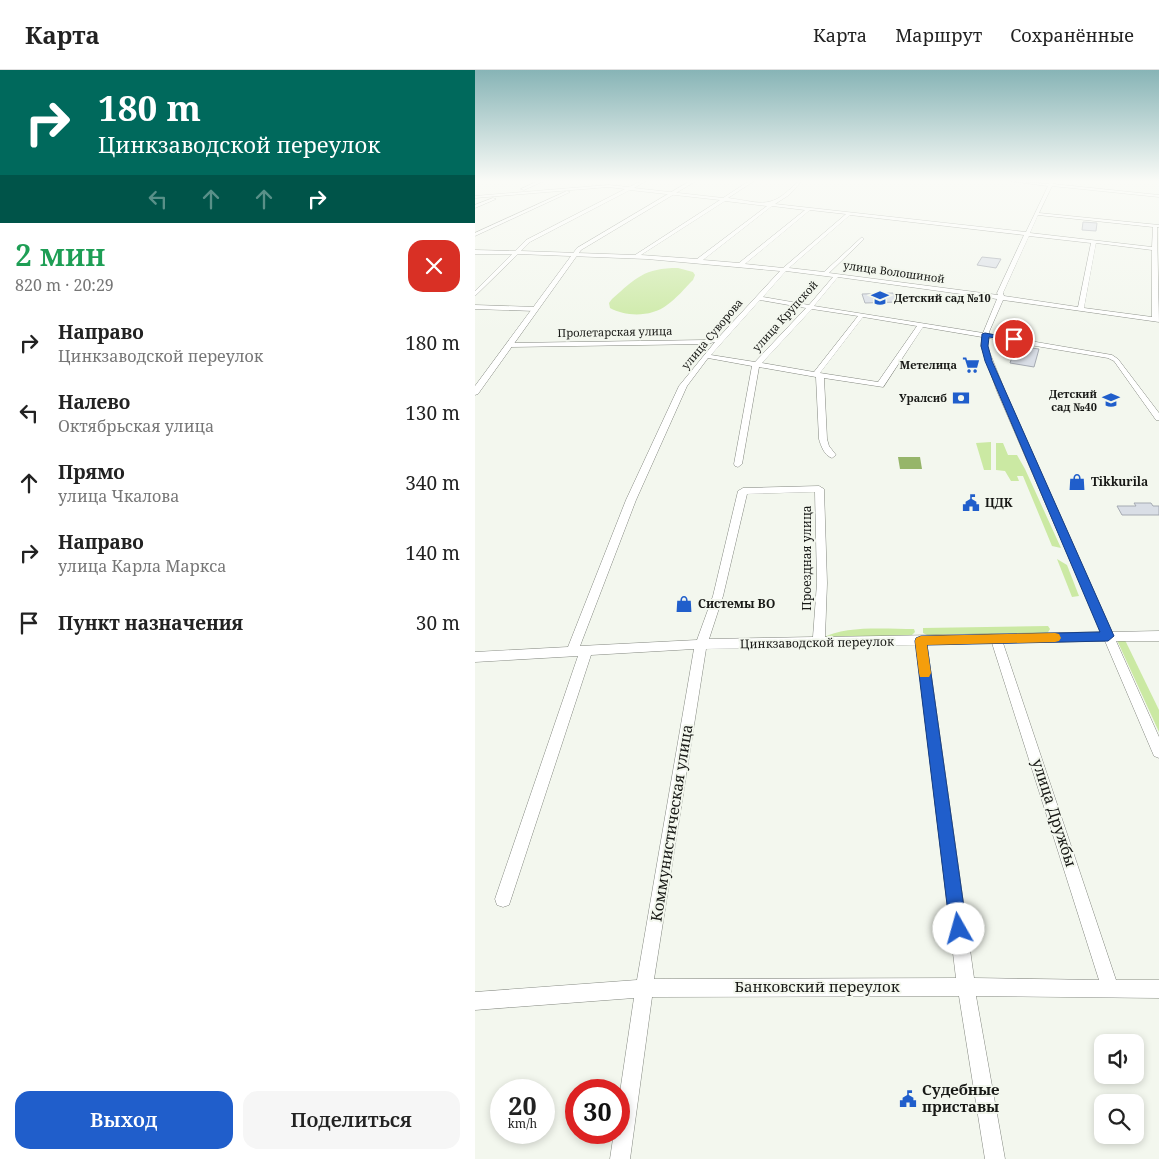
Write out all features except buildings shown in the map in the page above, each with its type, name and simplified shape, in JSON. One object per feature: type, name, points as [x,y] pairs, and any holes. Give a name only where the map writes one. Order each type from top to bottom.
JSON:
[{"type":"main road","points":[[475,392],[576,252],[606,232]]},
{"type":"street","points":[[475,294],[527,241],[545,232]]},
{"type":"street","points":[[635,257],[673,232]]},
{"type":"street","points":[[698,261],[735,232]]},
{"type":"street","points":[[740,264],[780,232]]},
{"type":"street","name":"улица Суворова","points":[[503,899],[579,651],[631,500],[683,386],[706,356],[757,298],[786,268],[828,232]]},
{"type":"street","points":[[1016,232],[1157,248]]},
{"type":"street","points":[[1157,232],[1157,320]]},
{"type":"street","points":[[1027,233],[1000,293],[1001,297],[985,334],[984,346],[988,361],[1159,752]]},
{"type":"street","points":[[826,273],[863,238]]},
{"type":"street","points":[[1081,309],[1095,242]]},
{"type":"street","name":"улица Волошиной","points":[[475,252],[576,252],[786,268],[1157,320]]},
{"type":"street","name":"улица Крупской","points":[[739,464],[756,364],[810,307],[837,275]]},
{"type":"street","points":[[757,298],[1110,356],[1159,418]]},
{"type":"street","points":[[475,307],[535,309]]},
{"type":"street","points":[[832,455],[825,447],[823,439],[818,375],[862,315]]},
{"type":"street","points":[[706,356],[880,386],[921,325]]},
{"type":"street","name":"Пролетарская улица","points":[[510,345],[706,342],[721,339]]},
{"type":"street","points":[[706,342],[712,349]]},
{"type":"street","name":"Проездная улица","points":[[743,491],[819,489],[822,583],[819,642]]},
{"type":"street","name":"Коммунистическая улица","points":[[620,1159],[644,988],[701,644],[718,596],[743,491]]},
{"type":"street","name":"Цинкзаводской переулок","points":[[475,657],[701,644],[1159,636]]},
{"type":"street","name":"улица Дружбы","points":[[996,639],[1110,988]]},
{"type":"street","points":[[921,641],[966,987],[995,1159]]},
{"type":"street","name":"Банковский переулок","points":[[475,1001],[644,988],[966,987],[1159,989]]},
{"type":"shaded area","points":[[666,268],[678,268],[693,272],[695,275],[693,280],[661,309],[647,314],[631,314],[610,308],[609,303],[612,299],[634,280],[649,272]]},
{"type":"shaded area","points":[[991,442],[991,470],[984,470],[976,443]]},
{"type":"shaded area","points":[[996,443],[1003,443],[1008,455],[1017,455],[1061,548],[1052,546],[1023,476],[1017,476],[1019,481],[1011,481],[1005,471],[996,470]]},
{"type":"shaded area","points":[[898,457],[920,457],[922,469],[900,469]]},
{"type":"shaded area","points":[[1057,559],[1067,565],[1079,596],[1072,597]]},
{"type":"shaded area","points":[[1048,626],[1050,629],[1047,634],[929,636],[923,633],[923,628]]},
{"type":"shaded area","points":[[854,629],[914,629],[915,632],[911,636],[823,638]]},
{"type":"shaded area","points":[[1116,638],[1124,638],[1159,710],[1159,732]]},
{"type":"slow traffic","points":[[925,673],[921,641],[1055,638]]},
{"type":"place","name":"Детский сад №10","points":[[880,298]]},
{"type":"place","name":"Метелица","points":[[971,365]]},
{"type":"place","name":"Уралсиб","points":[[961,398]]},
{"type":"place","name":"Детский сад №40","points":[[1111,400]]},
{"type":"place","name":"Tikkurila","points":[[1077,482]]},
{"type":"place","name":"ЦДК","points":[[971,503]]},
{"type":"place","name":"Системы ВО","points":[[684,604]]},
{"type":"place","name":"Судебные приставы","points":[[908,1099]]},
{"type":"route","points":[[959,929],[921,641],[1108,636],[988,361],[984,346],[985,334],[1014,339]]}]
